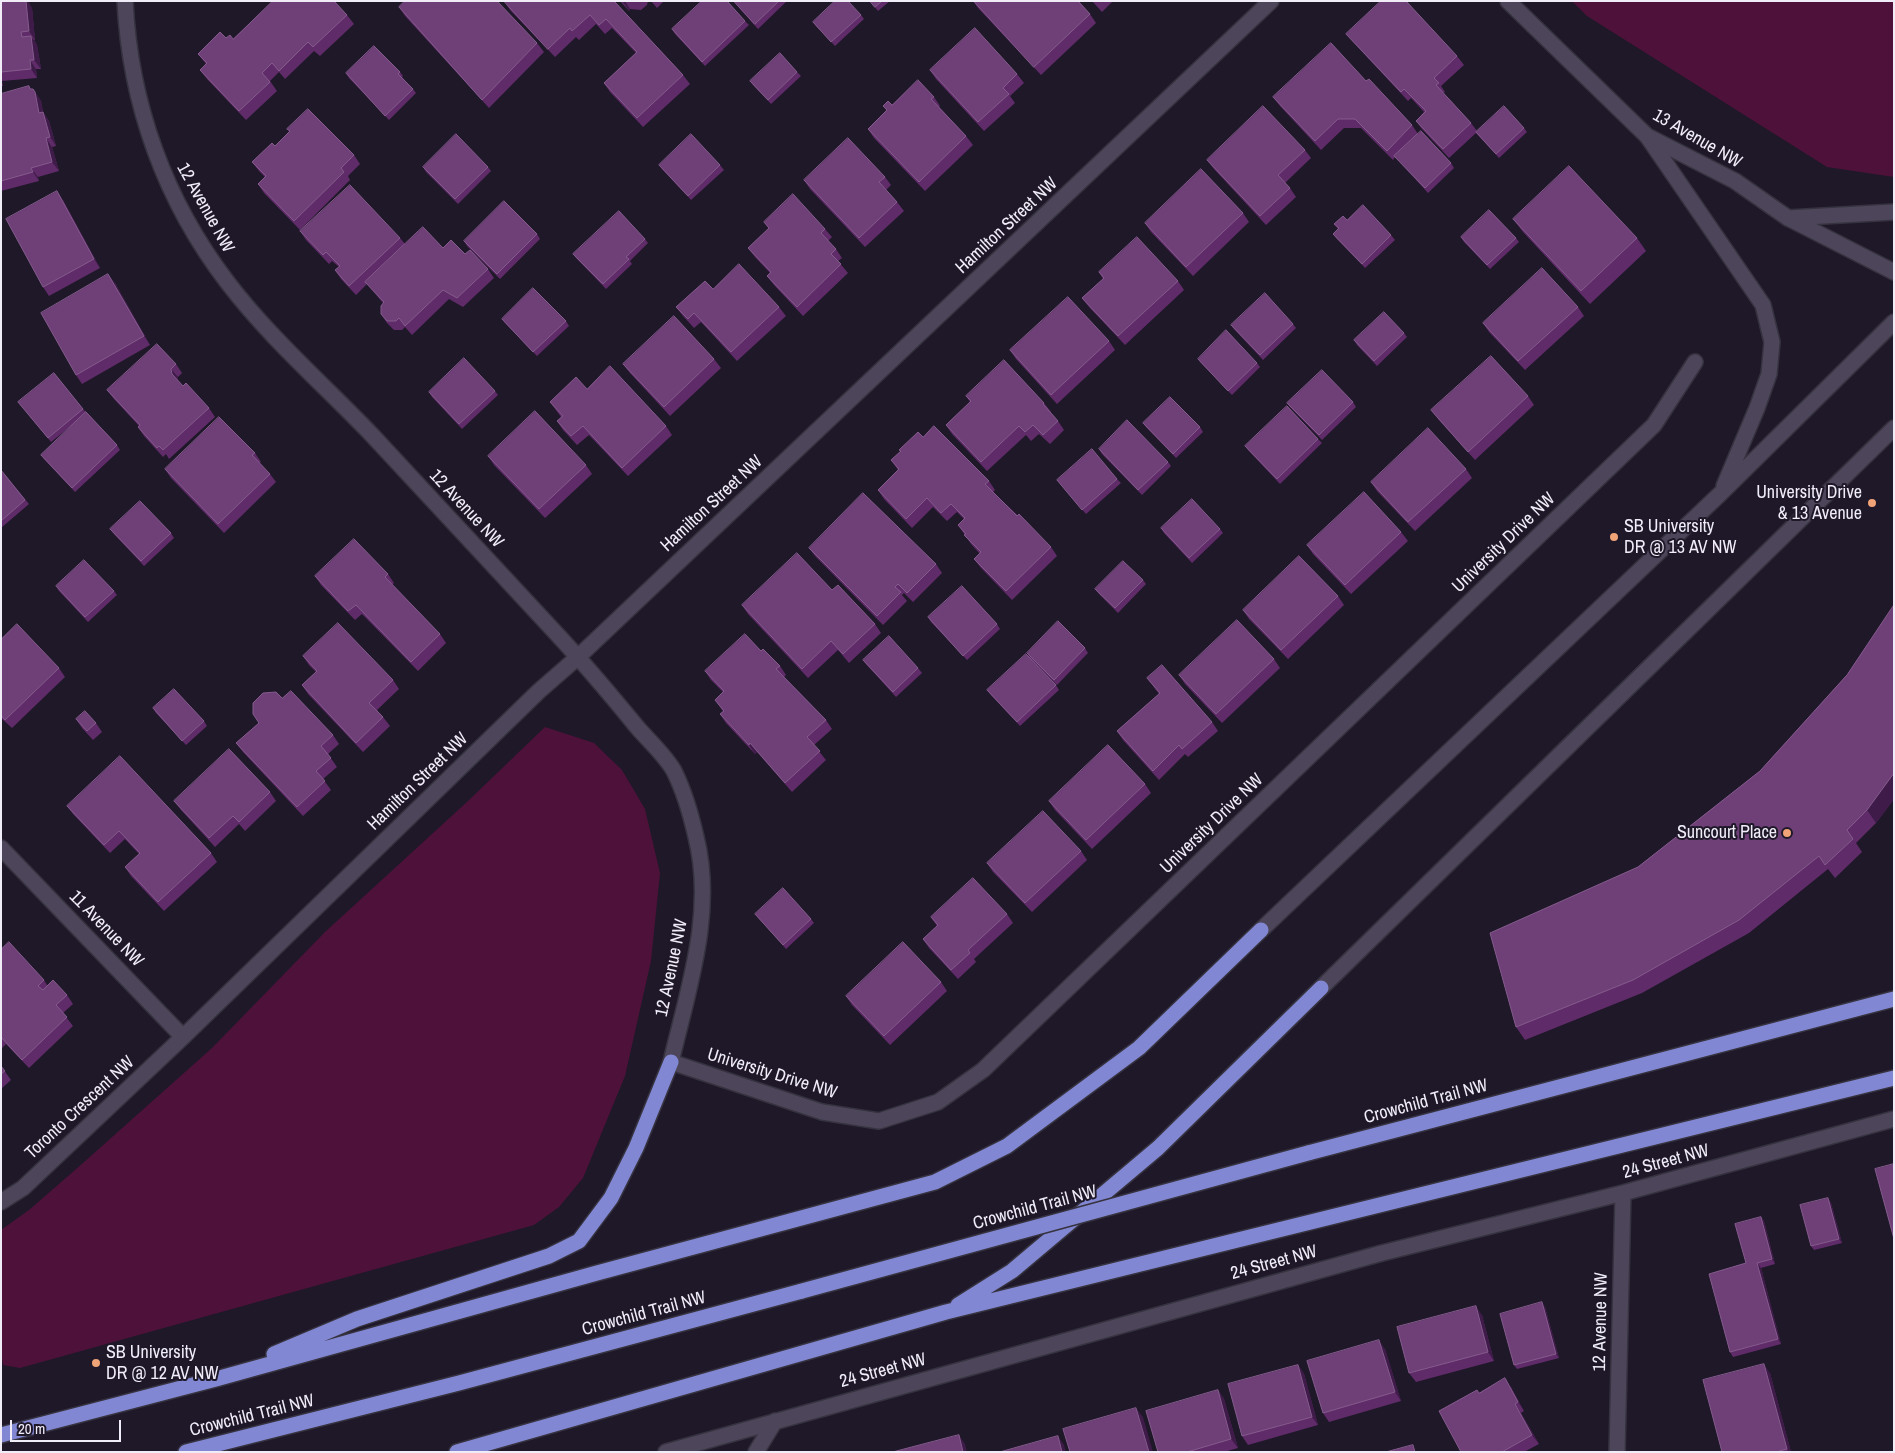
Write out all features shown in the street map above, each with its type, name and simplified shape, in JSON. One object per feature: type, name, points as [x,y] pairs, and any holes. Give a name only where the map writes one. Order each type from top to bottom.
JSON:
[{"type":"highway","points":[[1,1434],[216,1379],[596,1273],[935,1182],[1007,1146],[1139,1048],[1261,930]]},
{"type":"highway","points":[[946,1312],[1012,1271],[1158,1148],[1322,988]]},
{"type":"highway","name":"Crowchild Trail NW","points":[[186,1452],[450,1385],[1308,1153],[1894,999]]},
{"type":"highway","points":[[216,1379],[357,1319],[549,1256],[579,1242],[611,1198],[636,1148],[671,1062]]},
{"type":"highway","points":[[457,1452],[946,1312],[1894,1078]]},
{"type":"street","name":"12 Avenue NW","points":[[125,1],[128,45],[134,79],[145,124],[160,166],[179,208],[202,247],[228,284],[578,657],[672,768],[687,803],[697,840],[702,878],[702,915],[698,947],[671,1062]]},
{"type":"street","name":"Hamilton Street NW","points":[[183,1037],[539,691],[578,657],[1271,1]]},
{"type":"street","name":"13 Avenue NW","points":[[1508,1],[1647,136],[1734,181],[1788,218],[1894,272]]},
{"type":"street","points":[[1647,136],[1763,305],[1772,342],[1769,374],[1721,493]]},
{"type":"street","points":[[1788,218],[1894,212]]},
{"type":"street","points":[[1261,930],[1721,493],[1894,322]]},
{"type":"street","name":"University Drive NW","points":[[671,1062],[822,1112],[879,1122],[938,1102],[983,1070],[1654,425],[1695,362]]},
{"type":"street","points":[[1322,988],[1894,428]]},
{"type":"street","name":"11 Avenue NW","points":[[1,848],[183,1037]]},
{"type":"street","name":"Toronto Crescent NW","points":[[1,1202],[23,1188],[183,1037]]},
{"type":"street","name":"24 Street NW","points":[[666,1452],[1382,1253],[1623,1193],[1894,1119]]},
{"type":"street","name":"12 Avenue NW","points":[[1617,1452],[1623,1193]]},
{"type":"street","points":[[756,1452],[775,1421]]},
{"type":"shaded area","points":[[1572,1],[1894,1],[1894,177],[1827,167],[1587,16]]},
{"type":"shaded area","points":[[545,727],[594,743],[622,770],[645,809],[660,873],[651,961],[625,1076],[583,1178],[559,1207],[534,1225],[20,1368],[3,1365],[1,1351],[1,1230],[29,1210],[212,1048],[325,932],[468,801]]},
{"type":"building","points":[[1,1],[26,1],[29,31],[21,32],[22,37],[31,36],[34,60],[30,60],[31,69],[1,72]]},
{"type":"building","points":[[273,1],[334,1],[347,15],[313,47],[308,42],[279,71],[272,63],[262,73],[270,82],[239,111],[200,70],[207,63],[198,54],[220,32],[226,38],[230,35],[233,39]]},
{"type":"building","points":[[405,1],[497,1],[537,43],[482,100],[399,7]]},
{"type":"building","points":[[504,1],[614,1],[683,75],[637,118],[604,83],[637,52],[606,19],[599,25],[590,15],[572,31],[570,28],[548,49]]},
{"type":"building","points":[[702,1],[727,1],[745,21],[702,62],[672,29]]},
{"type":"building","points":[[734,1],[779,1],[755,24]]},
{"type":"building","points":[[835,1],[848,1],[861,15],[831,42],[813,22]]},
{"type":"building","points":[[870,1],[882,1],[875,7]]},
{"type":"building","points":[[974,1],[1078,1],[1090,14],[1034,67]]},
{"type":"building","points":[[1381,1],[1406,1],[1457,56],[1434,78],[1439,83],[1436,85],[1471,123],[1443,149],[1416,121],[1426,111],[1404,89],[1401,92],[1346,34]]},
{"type":"building","points":[[975,28],[1017,74],[1003,88],[1009,94],[978,122],[930,70]]},
{"type":"building","points":[[1331,43],[1366,81],[1369,79],[1412,125],[1387,151],[1355,119],[1338,119],[1315,141],[1273,97]]},
{"type":"building","points":[[374,46],[400,72],[398,74],[413,89],[385,116],[346,73]]},
{"type":"building","points":[[780,53],[797,72],[768,100],[750,81]]},
{"type":"building","points":[[918,80],[934,97],[931,99],[966,136],[919,182],[868,129],[887,110],[883,106],[888,101],[892,105]]},
{"type":"building","points":[[29,86],[35,92],[39,113],[43,112],[50,137],[46,138],[52,162],[31,168],[33,172],[1,181],[1,94]]},
{"type":"building","points":[[1263,106],[1305,150],[1278,175],[1290,188],[1260,216],[1207,160]]},
{"type":"building","points":[[1504,106],[1524,128],[1496,154],[1476,132]]},
{"type":"building","points":[[308,109],[354,155],[341,168],[344,172],[294,221],[258,184],[266,176],[252,162],[272,143],[275,146],[290,131],[287,129]]},
{"type":"building","points":[[1421,131],[1451,163],[1425,188],[1394,156]]},
{"type":"building","points":[[456,134],[488,167],[455,199],[423,167]]},
{"type":"building","points":[[691,134],[720,165],[688,196],[659,165]]},
{"type":"building","points":[[848,138],[885,177],[879,182],[897,202],[859,238],[804,180]]},
{"type":"building","points":[[1569,166],[1637,238],[1581,291],[1513,219]]},
{"type":"building","points":[[1201,169],[1243,213],[1186,267],[1145,223]]},
{"type":"building","points":[[350,185],[400,238],[349,286],[335,270],[340,266],[326,252],[323,255],[300,231]]},
{"type":"building","points":[[57,191],[94,259],[43,287],[6,219]]},
{"type":"building","points":[[793,194],[825,229],[821,233],[836,249],[831,254],[841,264],[797,307],[767,276],[771,272],[748,248],[769,228],[764,222]]},
{"type":"building","points":[[504,201],[537,234],[497,274],[464,241]]},
{"type":"building","points":[[1363,205],[1391,235],[1362,264],[1333,234],[1339,228],[1334,224],[1343,216],[1347,220]]},
{"type":"building","points":[[1489,210],[1516,238],[1487,265],[1461,237]]},
{"type":"building","points":[[619,211],[645,239],[626,257],[629,259],[603,284],[573,254]]},
{"type":"building","points":[[423,227],[443,248],[451,240],[465,254],[470,250],[488,269],[457,298],[443,290],[405,326],[399,318],[396,321],[387,321],[381,314],[381,306],[384,302],[365,282]]},
{"type":"building","points":[[1137,237],[1178,281],[1118,336],[1082,298],[1104,278],[1099,272]]},
{"type":"building","points":[[739,264],[779,307],[731,352],[694,313],[688,319],[676,307],[705,281],[713,289]]},
{"type":"building","points":[[1542,268],[1578,307],[1518,361],[1483,323]]},
{"type":"building","points":[[108,274],[144,336],[76,375],[41,313]]},
{"type":"building","points":[[533,288],[566,321],[533,352],[502,319]]},
{"type":"building","points":[[1265,293],[1293,324],[1260,355],[1231,325]]},
{"type":"building","points":[[1068,297],[1109,341],[1051,395],[1010,350]]},
{"type":"building","points":[[1384,312],[1404,333],[1374,361],[1354,340]]},
{"type":"building","points":[[674,316],[714,359],[664,407],[623,364]]},
{"type":"building","points":[[1226,330],[1257,363],[1228,391],[1198,359]]},
{"type":"building","points":[[157,344],[176,364],[171,369],[172,374],[183,386],[186,383],[209,408],[163,450],[159,446],[157,448],[138,427],[140,425],[107,390]]},
{"type":"building","points":[[1491,356],[1528,396],[1468,452],[1431,410]]},
{"type":"building","points":[[464,358],[495,391],[459,424],[429,392]]},
{"type":"building","points":[[1004,360],[1058,421],[1043,435],[1033,425],[1025,432],[1019,426],[981,462],[946,425],[971,401],[966,396]]},
{"type":"building","points":[[610,366],[666,426],[622,468],[583,426],[571,436],[557,421],[563,416],[550,402],[576,377],[587,389]]},
{"type":"building","points":[[1322,370],[1353,402],[1319,435],[1287,403]]},
{"type":"building","points":[[54,373],[83,409],[48,438],[18,402]]},
{"type":"building","points":[[1170,397],[1200,427],[1173,454],[1143,423]]},
{"type":"building","points":[[1287,406],[1318,439],[1277,479],[1245,446]]},
{"type":"building","points":[[535,411],[586,465],[539,509],[488,456]]},
{"type":"building","points":[[86,412],[117,445],[72,488],[41,455]]},
{"type":"building","points":[[219,417],[255,453],[252,455],[270,474],[218,524],[165,469]]},
{"type":"building","points":[[1127,420],[1168,462],[1138,490],[1099,449]]},
{"type":"building","points":[[934,426],[989,481],[985,484],[1017,516],[1019,514],[1051,547],[1006,591],[974,559],[981,552],[964,535],[966,534],[958,525],[965,518],[951,504],[941,513],[927,498],[906,519],[878,490],[899,469],[891,460],[901,451],[899,450],[918,432],[923,437]]},
{"type":"building","points":[[1428,428],[1466,469],[1408,522],[1371,482]]},
{"type":"building","points":[[1092,449],[1117,479],[1082,510],[1057,480]]},
{"type":"building","points":[[1,470],[25,500],[1,521]]},
{"type":"building","points":[[1364,492],[1401,532],[1345,585],[1307,545]]},
{"type":"building","points":[[863,493],[936,564],[907,593],[898,584],[895,587],[901,592],[877,616],[809,548]]},
{"type":"building","points":[[1192,499],[1220,529],[1189,558],[1161,528]]},
{"type":"building","points":[[140,501],[171,533],[141,561],[110,529]]},
{"type":"building","points":[[354,539],[388,574],[385,577],[440,634],[411,662],[356,605],[348,611],[315,576]]},
{"type":"building","points":[[797,553],[832,590],[838,585],[875,624],[843,654],[831,641],[802,669],[742,605]]},
{"type":"building","points":[[1299,556],[1338,596],[1281,650],[1243,610]]},
{"type":"building","points":[[84,560],[114,591],[85,617],[56,586]]},
{"type":"building","points":[[1123,561],[1143,580],[1115,608],[1095,589]]},
{"type":"building","points":[[962,586],[997,624],[963,656],[928,617]]},
{"type":"building","name":"Suncourt Place","points":[[1894,605],[1894,773],[1867,810],[1847,830],[1853,839],[1825,865],[1819,856],[1739,920],[1633,980],[1516,1027],[1490,933],[1638,867],[1760,771],[1847,675]]},
{"type":"building","points":[[1237,620],[1274,659],[1216,714],[1179,675]]},
{"type":"building","points":[[1058,621],[1085,648],[1054,680],[1027,653]]},
{"type":"building","points":[[338,623],[393,680],[369,703],[383,717],[356,743],[302,685],[317,671],[303,656]]},
{"type":"building","points":[[17,624],[59,668],[5,720],[1,715],[1,637]]},
{"type":"building","points":[[745,634],[761,651],[763,649],[780,666],[776,669],[826,720],[807,737],[820,751],[785,783],[750,743],[749,745],[720,714],[724,711],[715,700],[724,691],[705,671]]},
{"type":"building","points":[[889,636],[918,668],[893,692],[863,660]]},
{"type":"building","points":[[1026,654],[1056,685],[1017,722],[987,690]]},
{"type":"building","points":[[1162,665],[1212,722],[1182,749],[1179,745],[1153,771],[1117,731],[1160,693],[1147,678]]},
{"type":"building","points":[[174,689],[204,721],[182,741],[153,708]]},
{"type":"building","points":[[291,691],[333,735],[321,746],[331,758],[316,771],[325,781],[297,807],[236,743],[259,723],[253,714],[253,703],[263,693],[276,692],[282,698]]},
{"type":"building","points":[[85,711],[96,723],[87,731],[76,719]]},
{"type":"building","points":[[1108,745],[1145,784],[1086,840],[1049,801]]},
{"type":"building","points":[[229,749],[270,792],[239,822],[233,816],[209,838],[174,801]]},
{"type":"building","points":[[120,756],[211,853],[158,902],[125,867],[140,853],[119,831],[104,845],[67,806]]},
{"type":"building","points":[[1043,811],[1081,851],[1025,903],[987,863]]},
{"type":"building","points":[[973,878],[1007,914],[968,950],[970,953],[951,970],[923,939],[938,925],[931,917]]},
{"type":"building","points":[[783,888],[811,919],[783,945],[755,914]]},
{"type":"building","points":[[9,942],[44,980],[38,986],[43,990],[53,980],[67,995],[56,1005],[67,1017],[22,1060],[1,1037],[1,947]]},
{"type":"building","points":[[903,942],[941,982],[884,1036],[846,996]]},
{"type":"building","points":[[1,1066],[5,1071],[1,1074]]},
{"type":"building","points":[[1894,1164],[1894,1239],[1875,1169]]},
{"type":"building","points":[[1828,1198],[1839,1239],[1811,1246],[1800,1205]]},
{"type":"building","points":[[1761,1217],[1772,1259],[1757,1263],[1778,1339],[1730,1352],[1709,1274],[1746,1263],[1735,1224]]},
{"type":"building","points":[[1542,1302],[1556,1354],[1514,1365],[1500,1314]]},
{"type":"building","points":[[1476,1306],[1488,1352],[1409,1373],[1397,1327]]},
{"type":"building","points":[[1379,1340],[1395,1392],[1323,1413],[1307,1361]]},
{"type":"building","points":[[1764,1364],[1787,1449],[1776,1452],[1722,1452],[1703,1380]]},
{"type":"building","points":[[1298,1365],[1312,1417],[1242,1436],[1228,1384]]},
{"type":"building","points":[[1505,1378],[1518,1402],[1515,1404],[1532,1435],[1502,1452],[1461,1452],[1439,1411],[1477,1390],[1479,1393]]},
{"type":"building","points":[[1218,1390],[1231,1439],[1187,1452],[1158,1452],[1146,1411]]},
{"type":"building","points":[[1136,1408],[1149,1452],[1070,1452],[1063,1429]]},
{"type":"building","points":[[959,1435],[963,1452],[893,1452]]},
{"type":"building","points":[[1058,1436],[1062,1452],[1000,1452]]},
{"type":"building","points":[[1413,1445],[1415,1452],[1386,1452]]},
{"type":"place","name":"University Drive & 13 Avenue","points":[[1872,503]]},
{"type":"place","name":"SB University DR @ 13 AV NW","points":[[1614,537]]},
{"type":"place","name":"Suncourt Place","points":[[1787,833]]},
{"type":"place","name":"SB University DR @ 12 AV NW","points":[[96,1363]]}]
